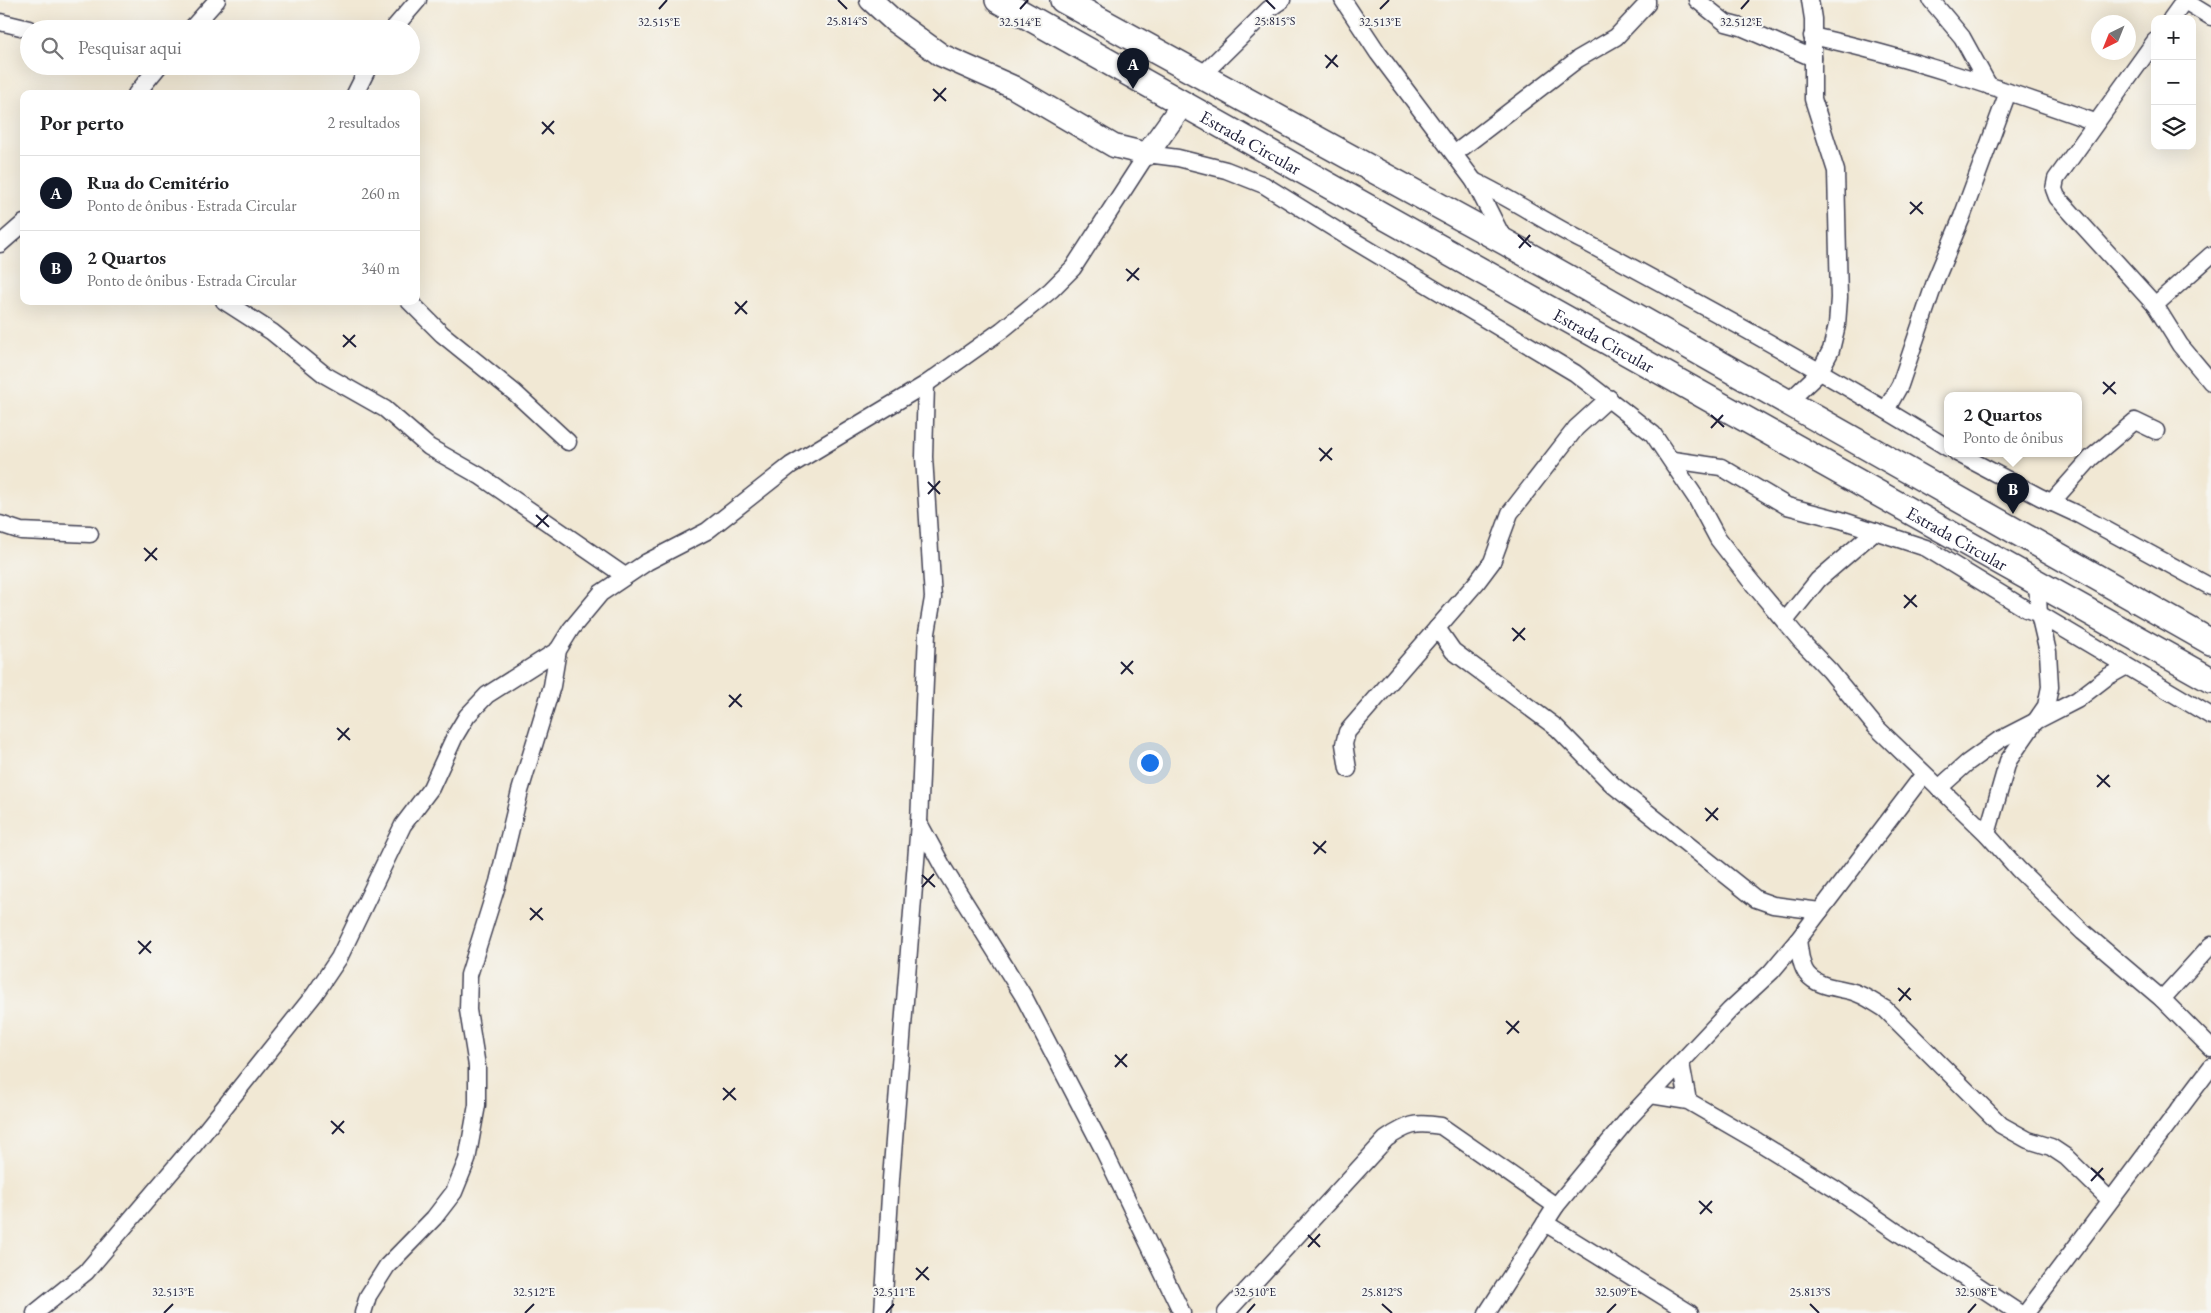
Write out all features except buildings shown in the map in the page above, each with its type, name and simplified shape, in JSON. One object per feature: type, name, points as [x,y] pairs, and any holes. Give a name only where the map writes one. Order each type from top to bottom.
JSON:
[{"type":"main road","name":"Estrada Circular","points":[[998,0],[2211,680]]},
{"type":"main road","name":"Estrada Circular","points":[[1063,0],[1200,77],[1505,242],[2211,642]]},
{"type":"street","points":[[199,20],[217,0]]},
{"type":"street","points":[[401,20],[418,0]]},
{"type":"street","points":[[871,0],[894,21],[941,55],[1013,87],[1114,146],[1147,154],[1178,158],[1226,170],[1264,185],[1575,373],[1609,398],[1654,434],[1673,460],[1718,539],[1875,726],[1987,834],[2018,869],[2083,932],[2162,999],[2211,1048]]},
{"type":"street","points":[[1200,77],[1269,9],[1282,0]]},
{"type":"street","points":[[1343,0],[1378,53],[1474,181],[1505,242]]},
{"type":"street","points":[[1697,0],[1726,23],[1741,27],[1813,58]]},
{"type":"street","points":[[1787,403],[1819,372],[1831,350],[1837,325],[1839,269],[1836,171],[1812,99],[1813,19],[1810,0]]},
{"type":"street","points":[[1931,0],[1962,37],[1989,86]]},
{"type":"street","points":[[2174,15],[2183,0],[2211,17]]},
{"type":"street","points":[[1454,154],[1578,59],[1616,37],[1650,1]]},
{"type":"street","points":[[0,22],[20,27]]},
{"type":"street","points":[[1812,36],[1875,50],[2095,122]]},
{"type":"street","points":[[2151,46],[2056,179],[2054,189],[2057,197],[2155,305],[2180,345],[2211,382]]},
{"type":"street","points":[[139,90],[152,75]]},
{"type":"street","points":[[357,90],[364,75]]},
{"type":"street","points":[[1886,410],[1900,385],[1907,367],[1936,279],[1962,218],[2008,92]]},
{"type":"street","points":[[35,1313],[86,1272],[194,1145],[314,995],[339,958],[403,825],[432,788],[455,736],[467,716],[487,696],[558,650],[584,611],[601,592],[625,576],[707,531],[790,465],[926,384],[1002,330],[1051,290],[1067,274],[1147,154],[1183,104]]},
{"type":"street","points":[[1474,181],[1511,199],[1543,220],[1731,321],[1944,446]]},
{"type":"street","points":[[0,244],[20,226]]},
{"type":"street","points":[[2155,305],[2211,255]]},
{"type":"street","points":[[230,305],[272,332],[324,375],[385,409],[429,447],[480,476],[625,576]]},
{"type":"street","points":[[413,305],[442,334],[515,393],[568,442]]},
{"type":"street","points":[[883,1313],[891,1179],[919,824],[927,633],[933,598],[924,457],[926,384]]},
{"type":"street","points":[[1348,768],[1344,744],[1347,732],[1492,562],[1510,513],[1576,428],[1609,398]]},
{"type":"street","points":[[2051,503],[2091,458],[2135,421],[2156,431]]},
{"type":"street","points":[[1965,457],[2051,503],[2079,515],[2211,587]]},
{"type":"street","points":[[1673,460],[1721,467],[1787,506],[1875,531],[1926,548],[2026,609],[2039,614],[2125,667],[2211,716]]},
{"type":"street","points":[[0,524],[21,531],[90,534]]},
{"type":"street","points":[[1785,621],[1818,580],[1875,531]]},
{"type":"street","points":[[1987,834],[2008,761],[2046,706],[2050,687],[2048,652],[2039,614],[2037,582]]},
{"type":"street","points":[[1437,628],[1453,651],[1557,728],[1613,785],[1756,899],[1773,905],[1820,911]]},
{"type":"street","points":[[363,1313],[368,1296],[387,1266],[434,1218],[454,1192],[468,1160],[477,1105],[477,1066],[468,1010],[469,976],[498,882],[520,791],[552,686],[558,650]]},
{"type":"street","points":[[1939,788],[1983,751],[2035,720],[2053,714],[2078,700],[2107,677],[2125,667]]},
{"type":"street","points":[[1487,1313],[1556,1206],[1628,1119],[1730,1010],[1771,972],[1798,940],[1924,774]]},
{"type":"street","points":[[919,824],[944,869],[1024,996],[1102,1147],[1182,1313]]},
{"type":"street","points":[[1798,940],[1801,962],[1807,974],[1822,986],[1851,991],[1867,997],[1884,1009],[2001,1125],[2028,1140],[2051,1147],[2066,1157],[2110,1200]]},
{"type":"street","points":[[2162,999],[2211,945]]},
{"type":"street","points":[[1681,1063],[1688,1101]]},
{"type":"street","points":[[2026,1313],[2211,1067]]},
{"type":"street","points":[[1651,1095],[1688,1101],[1835,1188],[1901,1236],[2019,1313]]},
{"type":"street","points":[[1226,1313],[1386,1139],[1405,1126],[1420,1123],[1441,1126],[1556,1206]]},
{"type":"street","points":[[1545,1223],[1690,1313]]},
{"type":"place","name":"Rua do Cemitério","points":[[1133,89]]},
{"type":"place","name":"2 Quartos","points":[[2013,514]]}]
